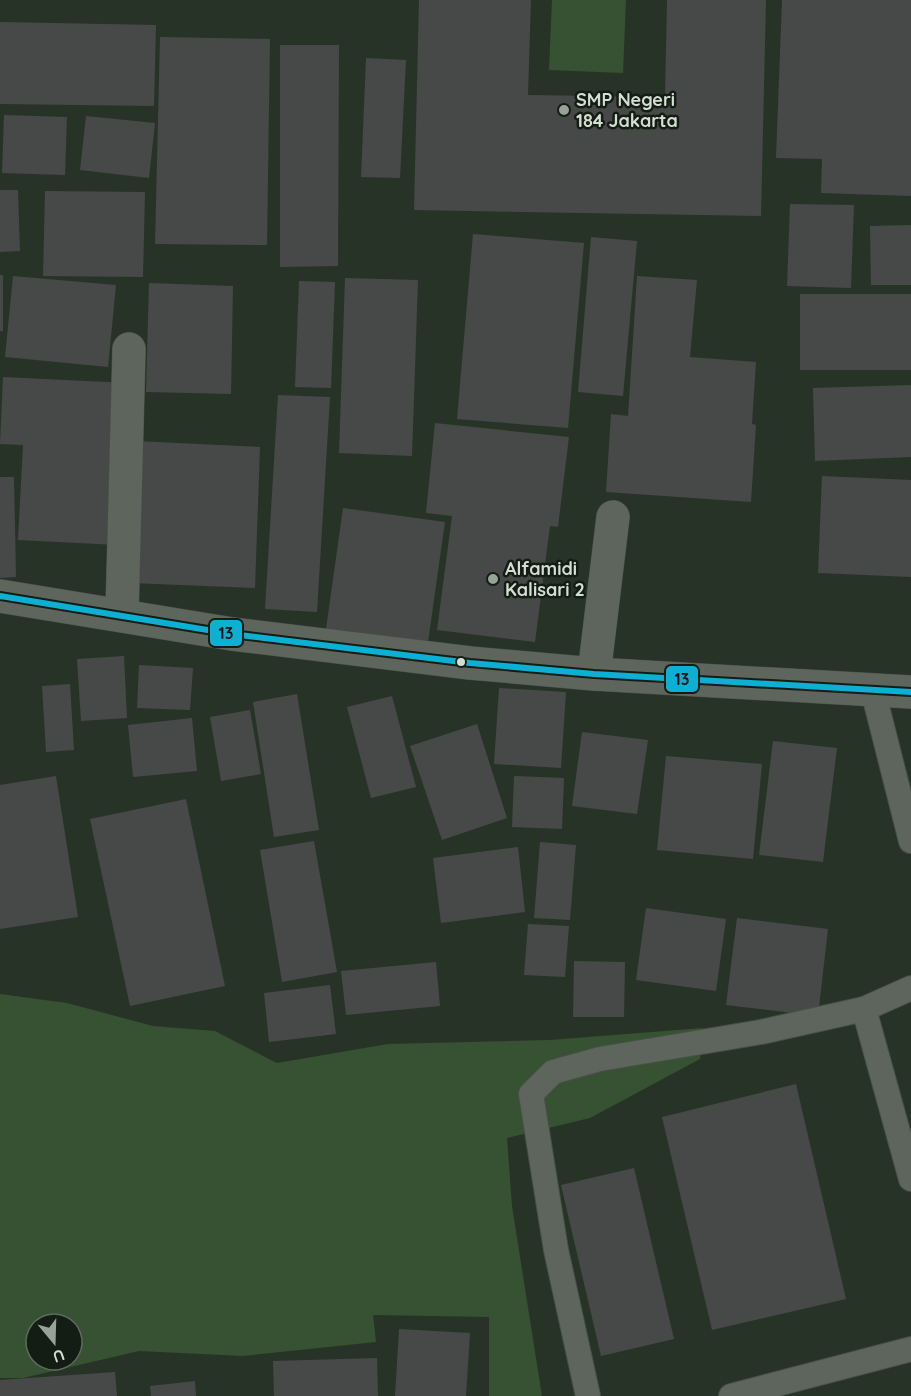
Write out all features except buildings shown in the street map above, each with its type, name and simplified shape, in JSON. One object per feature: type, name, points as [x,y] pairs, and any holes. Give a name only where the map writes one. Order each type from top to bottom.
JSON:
[{"type":"street","points":[[122,614],[129,349]]},
{"type":"street","points":[[594,674],[613,517]]},
{"type":"street","points":[[0,596],[122,614],[232,634],[470,663],[594,674],[873,692],[911,692]]},
{"type":"lane","points":[[873,692],[911,841]]},
{"type":"lane","points":[[588,1396],[556,1250],[531,1094],[553,1072],[600,1059],[761,1032],[864,1010],[911,988]]},
{"type":"lane","points":[[864,1010],[911,1179]]},
{"type":"lane","points":[[731,1396],[911,1349]]},
{"type":"green space","points":[[552,0],[626,0],[623,73],[549,70]]},
{"type":"green space","points":[[0,994],[67,1003],[153,1026],[215,1031],[277,1063],[388,1044],[550,1040],[703,1028],[700,1059],[590,1118],[507,1138],[512,1206],[542,1396],[489,1396],[489,1317],[373,1315],[376,1342],[243,1356],[139,1351],[84,1364],[84,1312],[24,1312],[24,1372],[49,1372],[23,1378],[0,1378]]},
{"type":"transit line","name":"13","points":[[0,596],[232,634],[470,663],[594,674],[911,692]]},
{"type":"place","name":"SMP Negeri 184 Jakarta","points":[[564,110]]},
{"type":"place","name":"Alfamidi Kalisari 2","points":[[493,579]]}]
